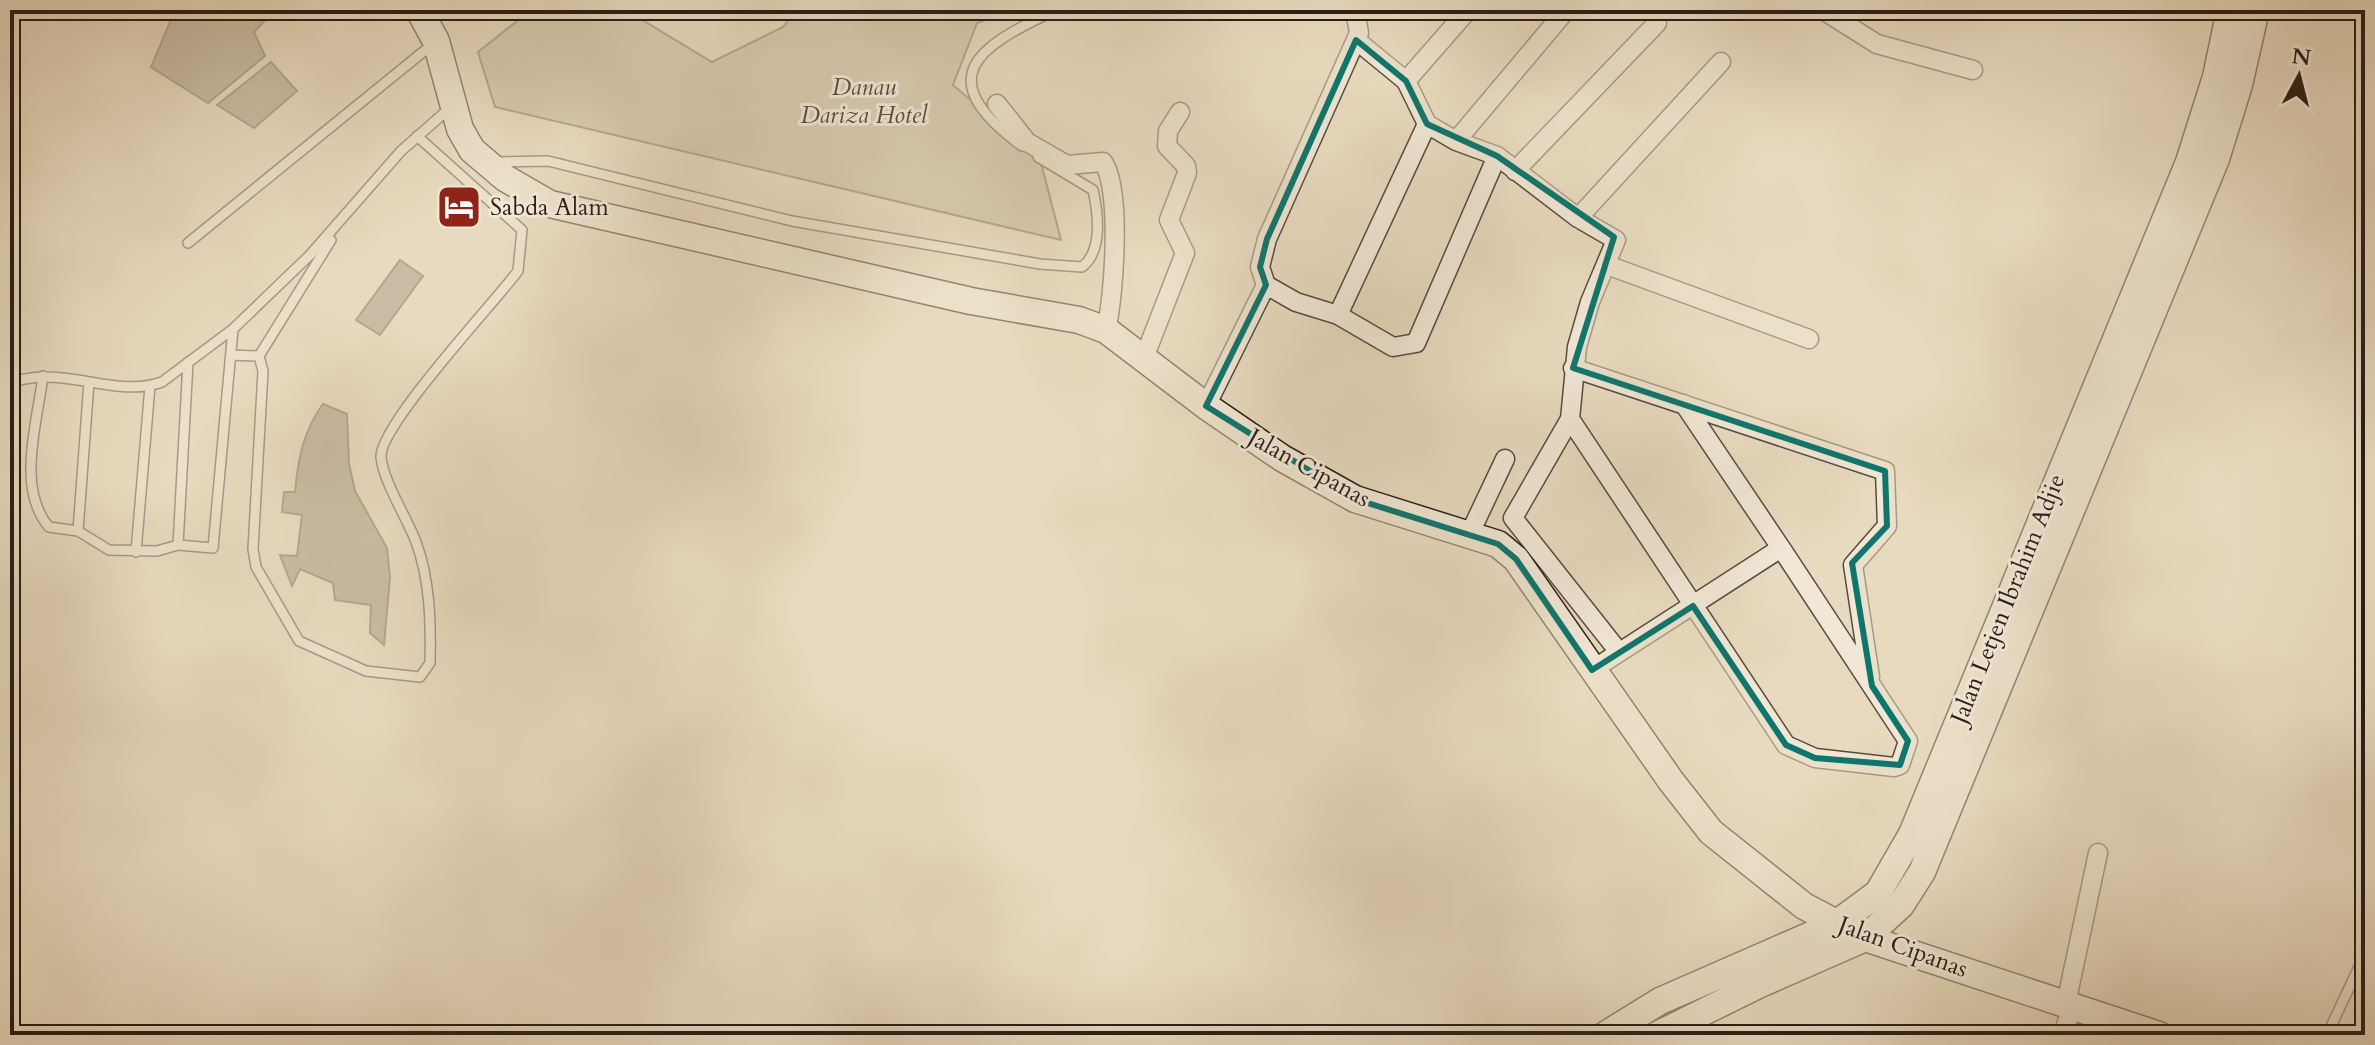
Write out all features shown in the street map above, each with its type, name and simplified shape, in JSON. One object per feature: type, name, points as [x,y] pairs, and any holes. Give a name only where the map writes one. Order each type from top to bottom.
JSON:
[{"type":"street","name":"Jalan Cipanas","points":[[419,10],[436,41],[460,129],[472,150],[485,162],[550,204],[971,301],[1079,320],[1106,330],[1206,406],[1282,458],[1355,499],[1498,544],[1516,559],[1592,670],[1711,832],[1804,906],[1865,938],[2159,1035]]},
{"type":"street","points":[[1355,10],[1359,33],[1267,239],[1260,267],[1266,285],[1296,302],[1338,315],[1393,347],[1416,343],[1497,156]]},
{"type":"street","points":[[1406,81],[1468,10]]},
{"type":"street","points":[[1823,10],[1877,44],[1973,70]]},
{"type":"street","name":"Jalan Letjen Ibrahim Adjie","points":[[1657,1035],[1758,985],[1865,938],[1901,905],[1935,847],[2158,270],[2216,77],[2230,10]]},
{"type":"street","name":"Jalan Letjen Ibrahim Adjie","points":[[1605,1035],[1660,1001],[1836,924],[1878,893],[1902,856],[2158,270],[2216,159],[2256,10]]},
{"type":"street","points":[[1456,141],[1562,15]]},
{"type":"street","points":[[1515,171],[1657,23]]},
{"type":"street","points":[[1356,40],[1406,81],[1427,124],[1456,141],[1497,156],[1578,218],[1616,240],[1590,302],[1573,368],[1570,419],[1513,518],[1619,652]]},
{"type":"street","points":[[1578,218],[1721,62]]},
{"type":"street","points":[[997,104],[1027,142],[1067,165],[1103,162],[1106,166],[1112,187],[1114,274],[1106,330]]},
{"type":"street","points":[[1144,358],[1185,253],[1169,220],[1187,173],[1186,166],[1167,146],[1168,131],[1180,112]]},
{"type":"street","points":[[1338,315],[1427,124]]},
{"type":"street","points":[[1607,265],[1809,339]]},
{"type":"street","points":[[1206,406],[1266,285]]},
{"type":"street","points":[[1573,368],[1885,471],[1887,526],[1853,565],[1872,686]]},
{"type":"street","points":[[1570,419],[1786,745],[1815,758],[1894,767],[1900,765],[1908,741],[1684,404]]},
{"type":"street","points":[[1470,533],[1505,459]]},
{"type":"street","points":[[1592,670],[1781,548]]},
{"type":"street","points":[[2063,1035],[2098,853]]},
{"type":"lane","points":[[485,162],[548,161],[792,221],[1040,264],[1082,267],[1091,260],[1095,249],[1097,206],[1093,190],[1087,183],[1050,167],[995,126],[971,90],[971,72],[980,53],[1056,10]]},
{"type":"lane","points":[[188,243],[436,41]]},
{"type":"lane","points":[[10,382],[43,376],[150,386],[233,329],[337,228],[417,136],[454,105]]},
{"type":"lane","points":[[337,228],[259,356],[263,371],[253,549],[256,567],[299,641],[366,671],[420,677],[430,663],[426,580],[417,543],[381,457],[384,439],[417,391],[518,271],[522,230],[417,136]]},
{"type":"lane","points":[[43,376],[31,481],[35,511],[49,527],[78,531],[109,550],[136,552],[178,545],[213,548],[233,329]]},
{"type":"lane","points":[[231,355],[259,356]]},
{"type":"lane","points":[[178,545],[188,362]]},
{"type":"lane","points":[[78,531],[89,382]]},
{"type":"lane","points":[[136,552],[150,386]]},
{"type":"lane","points":[[2327,1035],[2365,954]]},
{"type":"highlighted area","points":[[1356,40],[1406,81],[1427,124],[1497,156],[1614,237],[1573,368],[1885,471],[1887,526],[1852,563],[1872,686],[1908,741],[1900,765],[1815,758],[1786,745],[1693,606],[1592,670],[1516,559],[1498,544],[1355,499],[1206,406],[1266,285],[1260,267],[1267,239]]},
{"type":"green space","name":"Danau Dariza Hotel","points":[[531,10],[613,10],[634,15],[712,62],[783,27],[796,10],[1012,10],[977,23],[953,85],[1040,159],[1061,240],[495,107],[478,52]]},
{"type":"shaded area","points":[[175,10],[275,10],[254,32],[265,56],[208,103],[151,67]]},
{"type":"shaded area","points":[[271,62],[297,91],[254,128],[217,105]]},
{"type":"shaded area","points":[[400,260],[423,276],[380,335],[356,320]]},
{"type":"shaded area","points":[[323,404],[347,414],[349,464],[355,491],[387,548],[390,577],[384,645],[370,633],[371,605],[335,600],[333,583],[300,569],[292,586],[280,555],[297,556],[302,515],[282,512],[284,492],[295,492],[303,446]]},
{"type":"place","name":"Sabda Alam","points":[[459,207]]}]
